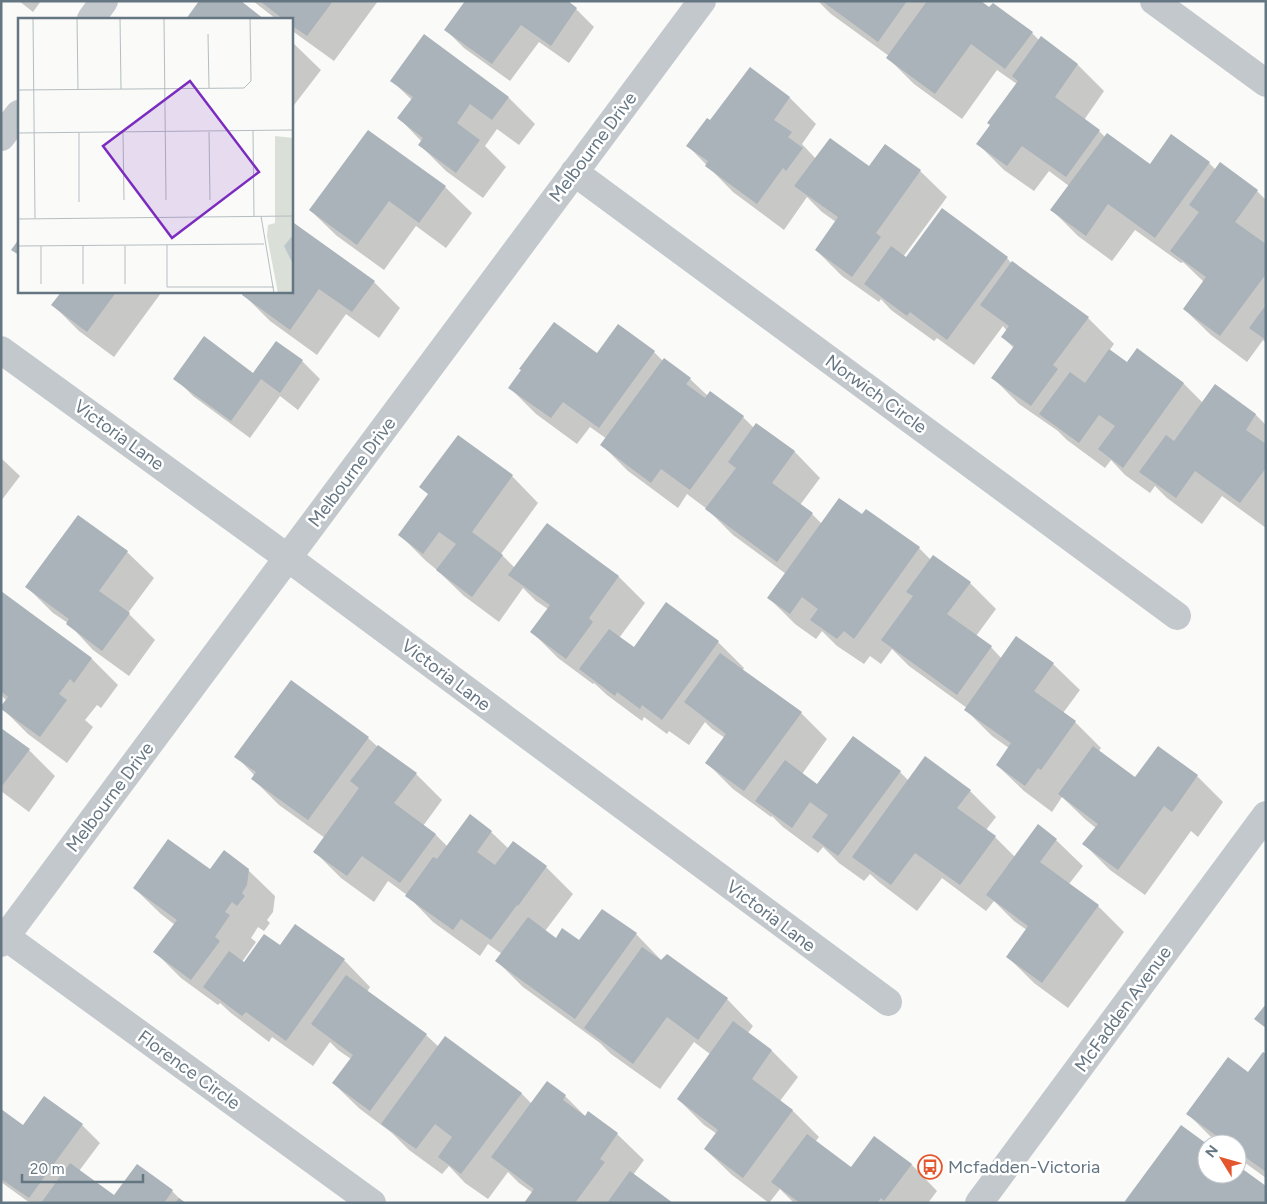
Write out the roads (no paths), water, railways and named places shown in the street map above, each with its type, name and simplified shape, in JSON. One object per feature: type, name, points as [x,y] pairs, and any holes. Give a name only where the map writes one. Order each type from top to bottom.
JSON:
[{"type":"street","points":[[92,18],[104,1]]},
{"type":"street","name":"Melbourne Drive","points":[[4,940],[702,1]]},
{"type":"street","points":[[1154,1],[1266,82]]},
{"type":"street","points":[[1,137],[18,115]]},
{"type":"street","name":"Norwich Circle","points":[[574,172],[1177,616]]},
{"type":"street","name":"Victoria Lane","points":[[1,350],[288,558],[888,1002]]},
{"type":"street","name":"McFadden Avenue","points":[[980,1203],[1266,816]]},
{"type":"street","name":"Florence Circle","points":[[4,940],[372,1203]]},
{"type":"place","name":"Mcfadden-Victoria","points":[[930,1167]]}]
